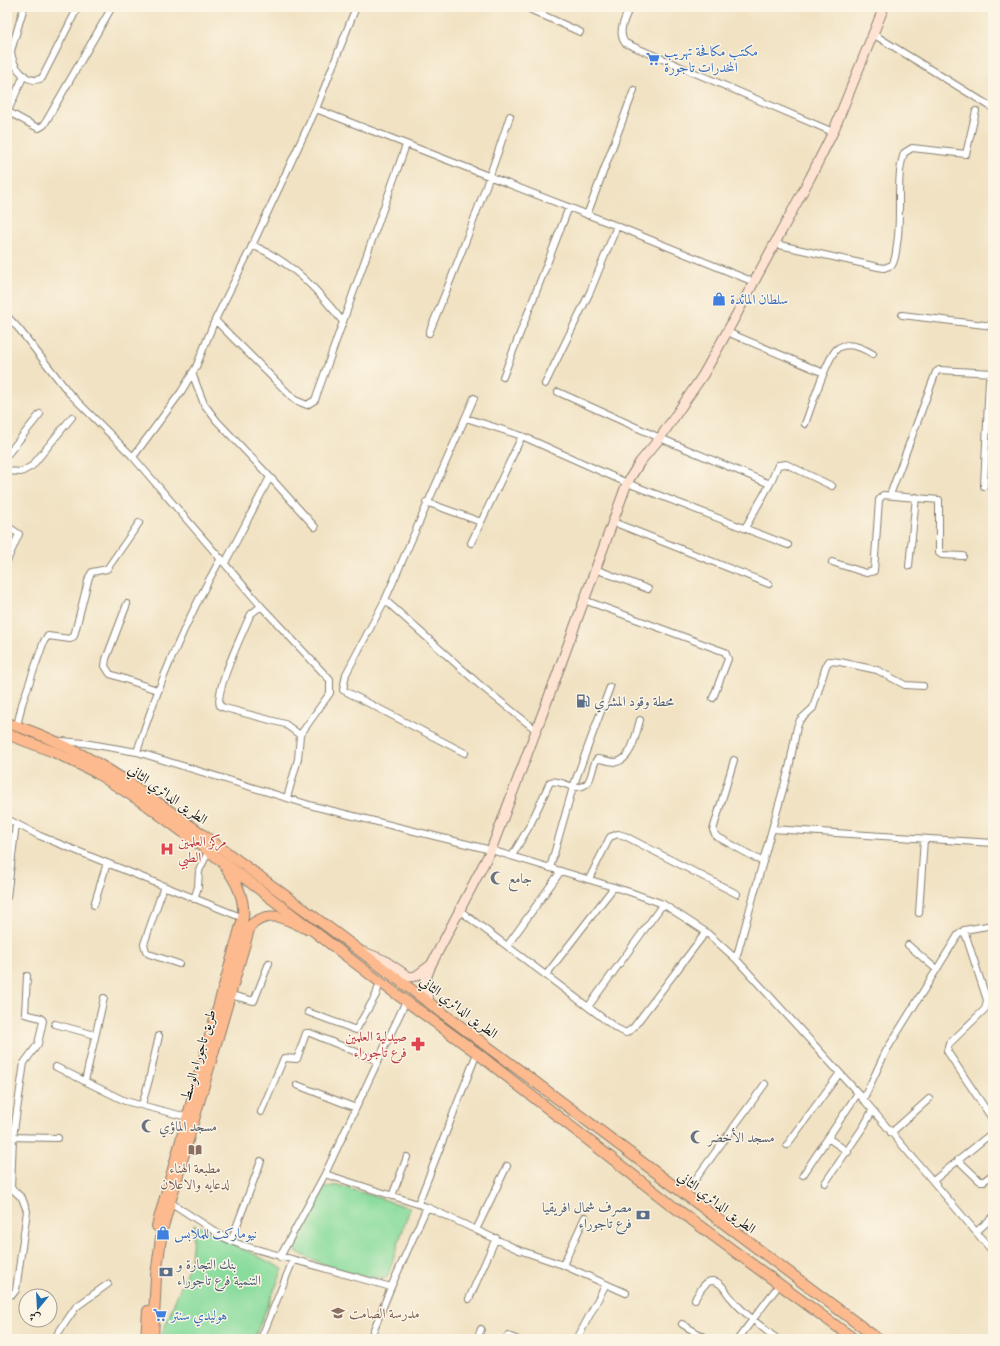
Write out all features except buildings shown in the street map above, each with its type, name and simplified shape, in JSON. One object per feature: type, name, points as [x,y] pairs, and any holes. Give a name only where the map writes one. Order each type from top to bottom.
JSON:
[{"type":"main road","points":[[429,1001],[424,984],[431,965],[458,910],[491,850],[627,483],[640,462],[660,438],[703,375],[775,244],[832,132],[884,7]]},
{"type":"main road","name":"الطريق الدائري الثاني","points":[[12,724],[53,741],[99,763],[152,798],[429,1001],[645,1167],[878,1339]]},
{"type":"main road","name":"الطريق الدائري الثاني","points":[[7,734],[54,752],[95,772],[148,806],[380,982],[477,1053],[634,1176],[779,1285],[854,1339]]},
{"type":"main road","name":"طريق تاجوراء الوسط","points":[[153,1339],[159,1246],[170,1202],[187,1117],[243,918],[243,902],[237,882],[222,862]]},
{"type":"main road","name":"طريق تاجوراء الوسط","points":[[146,1339],[153,1245],[250,926],[265,916],[277,916],[320,935]]},
{"type":"main road","points":[[358,950],[378,957],[409,977],[416,976],[431,965]]},
{"type":"main road","points":[[608,1155],[614,1152],[616,1144]]},
{"type":"main road","points":[[634,1176],[636,1170],[645,1167]]},
{"type":"street","points":[[24,7],[11,51],[14,61],[24,76],[30,80],[36,81],[42,78],[78,7]]},
{"type":"street","points":[[24,76],[7,111],[39,128],[44,125],[112,7]]},
{"type":"street","points":[[133,457],[192,373],[215,320],[316,108],[356,7]]},
{"type":"street","points":[[525,7],[580,32]]},
{"type":"street","points":[[630,7],[621,33],[625,43],[832,132]]},
{"type":"street","points":[[873,34],[993,108]]},
{"type":"street","points":[[587,215],[634,90]]},
{"type":"street","points":[[316,108],[617,226],[754,282]]},
{"type":"street","points":[[775,244],[878,267],[884,268],[892,265],[895,258],[900,227],[900,185],[904,153],[912,148],[966,154],[976,111]]},
{"type":"street","points":[[429,333],[461,256],[490,177],[510,116]]},
{"type":"street","points":[[215,320],[295,400],[307,405],[315,400],[320,391],[406,144]]},
{"type":"street","points":[[504,377],[569,208]]},
{"type":"street","points":[[545,384],[590,292],[617,226]]},
{"type":"street","points":[[252,244],[273,254],[299,273],[325,300],[343,322]]},
{"type":"street","points":[[902,315],[993,326]]},
{"type":"street","points":[[7,316],[69,393],[133,457],[261,606],[330,680],[330,693],[300,735],[298,758],[287,798]]},
{"type":"street","points":[[727,332],[824,373]]},
{"type":"street","points":[[805,424],[824,373],[838,347],[853,345],[873,354]]},
{"type":"street","points":[[890,495],[936,372],[939,370],[993,373],[989,380],[984,486]]},
{"type":"street","points":[[192,373],[204,404],[217,421],[315,527]]},
{"type":"street","points":[[558,392],[660,438],[770,484]]},
{"type":"street","points":[[465,753],[344,690],[346,674],[385,600],[426,502],[474,398]]},
{"type":"street","points":[[7,455],[40,414]]},
{"type":"street","points":[[7,471],[21,472],[32,466],[72,418]]},
{"type":"street","points":[[466,418],[522,436],[627,483],[788,545]]},
{"type":"street","points":[[471,543],[522,436]]},
{"type":"street","points":[[745,528],[770,484],[778,465],[782,464],[832,486]]},
{"type":"street","points":[[225,563],[270,477]]},
{"type":"street","points":[[832,562],[866,573],[872,573],[874,571],[879,500],[881,495],[939,500],[939,553],[942,555],[963,556]]},
{"type":"street","points":[[909,566],[916,497]]},
{"type":"street","points":[[426,502],[481,522]]},
{"type":"street","points":[[613,522],[770,584]]},
{"type":"street","points":[[12,724],[22,704],[44,641],[48,636],[70,639],[74,636],[89,577],[92,572],[108,569],[139,523]]},
{"type":"street","points":[[7,526],[19,534],[7,561]]},
{"type":"street","points":[[137,752],[157,690],[178,643],[221,558]]},
{"type":"street","points":[[595,569],[648,589]]},
{"type":"street","points":[[385,600],[481,686],[536,730]]},
{"type":"street","points":[[584,600],[725,652],[728,659],[713,698]]},
{"type":"street","points":[[127,604],[106,659],[106,666],[110,674],[157,690]]},
{"type":"street","points":[[261,606],[251,614],[248,620],[221,686],[218,703],[220,706],[225,708],[285,724],[300,735]]},
{"type":"street","points":[[736,959],[789,768],[797,727],[800,720],[813,708],[826,666],[829,661],[877,670],[905,685],[923,686]]},
{"type":"street","points":[[550,868],[573,787],[610,687]]},
{"type":"street","points":[[512,856],[530,825],[550,782],[554,781],[573,787],[583,786],[589,781],[597,759],[615,762],[625,758],[631,748],[640,720]]},
{"type":"street","points":[[53,741],[84,743],[137,752],[313,806],[512,856],[614,887],[663,904],[706,932],[736,959],[839,1074],[858,1093],[993,1252]]},
{"type":"street","points":[[734,760],[712,830],[716,836],[763,862]]},
{"type":"street","points":[[7,819],[40,836],[243,918]]},
{"type":"street","points":[[7,898],[16,824]]},
{"type":"street","points":[[772,829],[993,843]]},
{"type":"street","points":[[588,879],[610,837],[618,834],[625,836],[737,894]]},
{"type":"street","points":[[919,913],[924,839]]},
{"type":"street","points":[[194,899],[198,887],[199,871],[208,852]]},
{"type":"street","points":[[94,906],[107,863]]},
{"type":"street","points":[[507,946],[561,871]]},
{"type":"street","points":[[164,886],[144,944],[149,954],[179,964]]},
{"type":"street","points":[[546,975],[614,887]]},
{"type":"street","points":[[588,1007],[663,904]]},
{"type":"street","points":[[458,910],[623,1032],[630,1032],[706,932]]},
{"type":"street","points":[[863,1100],[886,1051],[958,936],[964,930],[993,925]]},
{"type":"street","points":[[964,930],[987,1000],[985,1009],[949,1044],[947,1050],[993,1120]]},
{"type":"street","points":[[908,945],[936,969]]},
{"type":"street","points":[[230,995],[254,1001],[269,963]]},
{"type":"street","points":[[7,1294],[14,1294],[16,1290],[27,1211],[22,1198],[11,1188],[10,1137],[24,1063],[38,1044],[43,1021],[41,1018],[24,1014],[27,976]]},
{"type":"street","points":[[308,1012],[356,1030],[376,995],[380,982]]},
{"type":"street","points":[[85,1081],[104,998]]},
{"type":"street","points":[[280,1257],[325,1174],[406,1001]]},
{"type":"street","points":[[55,1024],[95,1035]]},
{"type":"street","points":[[261,1112],[284,1058],[297,1059],[306,1033],[310,1033],[378,1061]]},
{"type":"street","points":[[142,1105],[150,1080],[159,1036]]},
{"type":"street","points":[[418,1204],[477,1053]]},
{"type":"street","points":[[56,1067],[109,1095],[187,1117]]},
{"type":"street","points":[[786,1144],[839,1074]]},
{"type":"street","points":[[684,1195],[765,1084]]},
{"type":"street","points":[[298,1085],[356,1108]]},
{"type":"street","points":[[803,1175],[858,1093]]},
{"type":"street","points":[[891,1133],[929,1099]]},
{"type":"street","points":[[826,1183],[848,1152],[872,1111]]},
{"type":"street","points":[[933,1181],[993,1132]]},
{"type":"street","points":[[10,1137],[58,1138]]},
{"type":"street","points":[[828,1138],[848,1152]]},
{"type":"street","points":[[392,1196],[407,1157]]},
{"type":"street","points":[[958,1160],[980,1181],[984,1181],[993,1174]]},
{"type":"street","points":[[231,1241],[261,1161]]},
{"type":"street","points":[[476,1230],[507,1166]]},
{"type":"street","points":[[325,1174],[418,1204],[496,1238],[519,1250],[563,1265],[626,1293]]},
{"type":"street","points":[[170,1202],[231,1241],[280,1257],[391,1287]]},
{"type":"street","points":[[370,1339],[391,1287],[427,1208]]},
{"type":"street","points":[[563,1265],[585,1217]]},
{"type":"street","points":[[976,1232],[993,1218]]},
{"type":"street","points":[[469,1299],[496,1238]]},
{"type":"street","points":[[261,1339],[293,1260]]},
{"type":"street","points":[[695,1299],[705,1284],[712,1281],[717,1283],[753,1319],[777,1339]]},
{"type":"street","points":[[54,1339],[76,1307],[108,1284]]},
{"type":"street","points":[[577,1339],[606,1284]]},
{"type":"street","points":[[741,1338],[753,1319],[779,1285]]},
{"type":"street","points":[[682,1324],[707,1339]]},
{"type":"street","points":[[477,1339],[481,1329]]},
{"type":"street","points":[[505,1339],[508,1336],[516,1339]]},
{"type":"green space","points":[[338,1185],[410,1208],[387,1278],[376,1278],[353,1274],[328,1266],[297,1252],[293,1240],[324,1188]]},
{"type":"green space","points":[[194,1224],[283,1269],[254,1339],[160,1339],[191,1260]]},
{"type":"place","name":"مكتب مكافحة تهريب المخدرات تاجورة","points":[[653,59]]},
{"type":"place","name":"سلطان المائدة","points":[[719,299]]},
{"type":"place","name":"محطة وقود المشري","points":[[583,701]]},
{"type":"place","name":"مركز العلمين الطبي","points":[[167,849]]},
{"type":"place","name":"جامع","points":[[497,878]]},
{"type":"place","name":"صيدلية العلمين فرع تاجوراء","points":[[418,1044]]},
{"type":"place","name":"مسجد الماؤي","points":[[148,1126]]},
{"type":"place","name":"مسجد الأخضر","points":[[697,1137]]},
{"type":"place","name":"مطبعة الهناء لدعايه والاعلان","points":[[195,1150]]},
{"type":"place","name":"مصرف شمال افريقيا فرع تاجوراء","points":[[643,1215]]},
{"type":"place","name":"نيوماركت للملابس","points":[[163,1233]]},
{"type":"place","name":"بنك التجارة و التنمية فرع تاجوراء","points":[[166,1272]]},
{"type":"place","name":"مدرسة الصامت","points":[[338,1313]]},
{"type":"place","name":"هوليدي سنتر","points":[[160,1315]]}]
